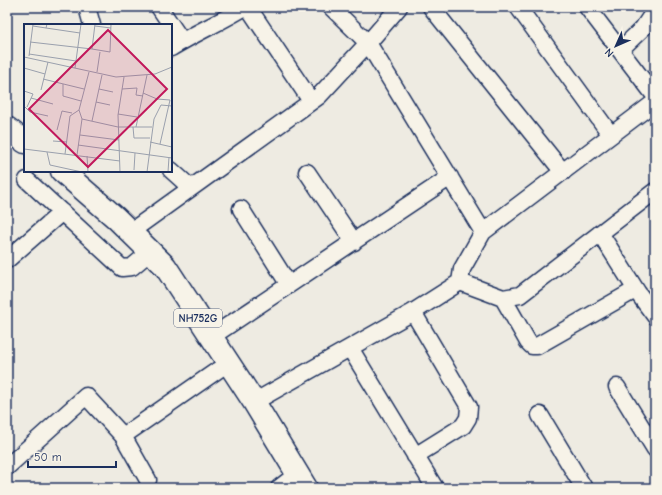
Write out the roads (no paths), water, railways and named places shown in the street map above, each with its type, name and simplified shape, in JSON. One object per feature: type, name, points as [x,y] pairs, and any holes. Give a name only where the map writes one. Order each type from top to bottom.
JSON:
[{"type":"highway","points":[[7,128],[24,141]]},
{"type":"highway","name":"NH752G","points":[[63,172],[116,218],[165,266],[254,402],[302,481]]},
{"type":"street","points":[[87,7],[92,24]]},
{"type":"street","points":[[159,7],[167,24]]},
{"type":"street","points":[[172,34],[177,44],[228,12],[246,7],[311,101]]},
{"type":"street","points":[[331,7],[368,43],[483,232]]},
{"type":"street","points":[[130,232],[319,96],[399,7]]},
{"type":"street","points":[[431,7],[563,172]]},
{"type":"street","points":[[518,7],[611,136]]},
{"type":"street","points":[[587,7],[655,96]]},
{"type":"street","points":[[620,50],[643,28],[655,10]]},
{"type":"street","points":[[254,402],[413,312],[460,282],[462,269],[483,232],[655,102]]},
{"type":"street","points":[[172,171],[191,188]]},
{"type":"street","points":[[307,172],[354,242]]},
{"type":"street","points":[[211,337],[450,178]]},
{"type":"street","points":[[27,180],[122,268],[132,267],[150,252]]},
{"type":"street","points":[[460,282],[503,298],[520,295],[600,233],[653,197]]},
{"type":"street","points":[[241,209],[289,285]]},
{"type":"street","points":[[7,260],[62,212]]},
{"type":"street","points":[[600,233],[637,292],[655,316]]},
{"type":"street","points":[[503,298],[528,342],[532,346],[537,346],[637,292]]},
{"type":"street","points":[[413,312],[469,407],[468,418],[463,426],[415,456]]},
{"type":"street","points":[[350,348],[435,488]]},
{"type":"street","points":[[123,436],[228,364]]},
{"type":"street","points":[[617,387],[655,450]]},
{"type":"street","points":[[7,467],[86,396],[123,436],[147,485]]},
{"type":"street","points":[[540,414],[584,488]]},
{"type":"street","points":[[279,488],[302,481]]}]
